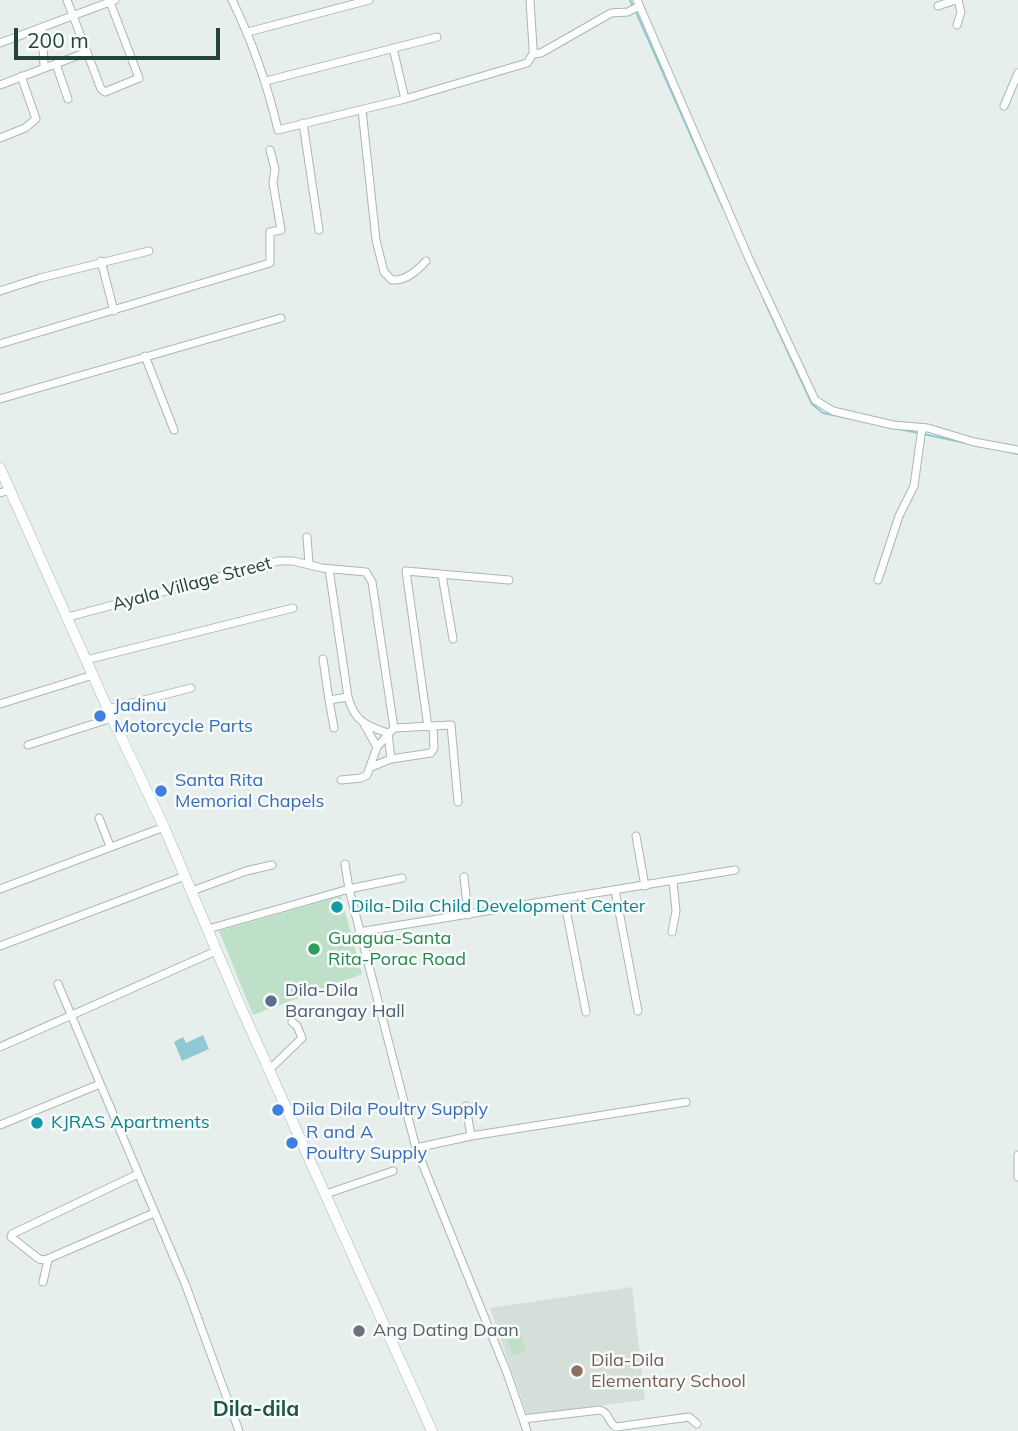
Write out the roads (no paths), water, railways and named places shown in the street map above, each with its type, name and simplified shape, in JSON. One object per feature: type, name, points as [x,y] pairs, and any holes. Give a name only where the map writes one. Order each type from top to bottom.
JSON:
[{"type":"main road","points":[[0,468],[5,491],[68,617],[164,827],[216,951],[432,1431]]},
{"type":"street","points":[[0,43],[73,15],[113,1],[139,78],[107,92],[102,91],[86,52],[73,15],[67,0]]},
{"type":"street","points":[[233,0],[266,81],[278,130],[405,99],[527,63],[533,54],[530,0]]},
{"type":"street","points":[[248,32],[369,0]]},
{"type":"street","points":[[938,6],[956,0],[961,12],[957,25]]},
{"type":"street","points":[[533,54],[541,53],[611,13],[628,12],[638,3],[755,273],[815,400],[833,411],[1018,450]]},
{"type":"street","points":[[42,27],[44,66]]},
{"type":"street","points":[[266,81],[437,37]]},
{"type":"street","points":[[393,48],[405,99]]},
{"type":"street","points":[[0,85],[86,52]]},
{"type":"street","points":[[56,64],[68,99]]},
{"type":"street","points":[[1004,106],[1018,73]]},
{"type":"street","points":[[0,138],[24,128],[36,119],[21,76]]},
{"type":"street","points":[[362,110],[376,240],[384,272],[392,279],[402,279],[426,261]]},
{"type":"street","points":[[303,123],[319,230]]},
{"type":"street","points":[[0,344],[270,263],[270,232],[281,230],[273,183],[275,169],[270,150]]},
{"type":"street","points":[[0,292],[102,261],[149,251]]},
{"type":"street","points":[[102,261],[114,311]]},
{"type":"street","points":[[0,400],[281,318]]},
{"type":"street","points":[[145,356],[174,430]]},
{"type":"street","points":[[878,580],[899,516],[914,486],[921,431]]},
{"type":"street","points":[[307,537],[309,564]]},
{"type":"street","name":"Ayala Village Street","points":[[68,617],[278,561],[329,569],[363,570],[371,577],[391,731],[391,759]]},
{"type":"street","points":[[329,569],[348,697],[353,713],[373,729],[391,731],[451,725],[458,802]]},
{"type":"street","points":[[372,767],[391,759],[433,752],[406,571],[509,580]]},
{"type":"street","points":[[442,575],[453,639]]},
{"type":"street","points":[[86,660],[293,608]]},
{"type":"street","points":[[323,659],[334,728]]},
{"type":"street","points":[[0,704],[93,676]]},
{"type":"street","points":[[28,745],[110,713],[191,688]]},
{"type":"street","points":[[329,700],[348,697]]},
{"type":"street","points":[[363,722],[377,747]]},
{"type":"street","points":[[341,780],[365,777],[372,767],[377,747],[391,731]]},
{"type":"street","points":[[99,818],[110,846]]},
{"type":"street","points":[[0,889],[164,827]]},
{"type":"street","points":[[636,836],[645,886]]},
{"type":"street","points":[[345,864],[359,932],[416,1148],[502,1360],[527,1431]]},
{"type":"street","points":[[192,891],[246,871],[272,865]]},
{"type":"street","points":[[359,932],[735,870]]},
{"type":"street","points":[[0,946],[185,876]]},
{"type":"street","points":[[464,877],[468,915]]},
{"type":"street","points":[[208,929],[402,878]]},
{"type":"street","points":[[672,932],[676,911],[673,881]]},
{"type":"street","points":[[615,891],[638,1011]]},
{"type":"street","points":[[564,899],[586,1012]]},
{"type":"street","points":[[0,1047],[216,951]]},
{"type":"street","points":[[58,984],[186,1286],[239,1431]]},
{"type":"street","points":[[270,1069],[302,1038],[298,1026],[292,1022]]},
{"type":"street","points":[[0,1125],[100,1084]]},
{"type":"street","points":[[416,1148],[471,1136],[686,1101]]},
{"type":"street","points":[[466,1106],[471,1136]]},
{"type":"street","points":[[1018,1155],[1018,1177]]},
{"type":"street","points":[[326,1194],[393,1171]]},
{"type":"street","points":[[138,1174],[11,1235],[13,1240],[39,1259],[48,1260],[154,1213]]},
{"type":"street","points":[[43,1282],[48,1260]]},
{"type":"street","points":[[523,1419],[600,1410],[607,1414],[616,1427],[682,1417],[692,1418],[697,1424]]},
{"type":"water","points":[[203,1035],[209,1049],[182,1061],[174,1042],[183,1037],[186,1043]]},
{"type":"waterway","points":[[630,0],[633,6]]},
{"type":"waterway","points":[[636,12],[723,208]]},
{"type":"waterway","points":[[764,300],[812,404],[823,413],[849,418]]},
{"type":"waterway","points":[[899,429],[918,433]]},
{"type":"waterway","points":[[923,434],[966,443]]},
{"type":"waterway","points":[[1005,451],[1018,454]]},
{"type":"place","name":"Jadinu Motorcycle Parts","points":[[100,716]]},
{"type":"place","name":"Santa Rita Memorial Chapels","points":[[161,791]]},
{"type":"place","name":"Dila-Dila Child Development Center","points":[[337,907]]},
{"type":"place","name":"Guagua-Santa Rita-Porac Road","points":[[314,949]]},
{"type":"place","name":"Dila-Dila Barangay Hall","points":[[271,1001]]},
{"type":"place","name":"Dila Dila Poultry Supply","points":[[278,1110]]},
{"type":"place","name":"KJRAS Apartments","points":[[37,1123]]},
{"type":"place","name":"R and A Poultry Supply","points":[[292,1143]]},
{"type":"place","name":"Ang Dating Daan","points":[[359,1331]]},
{"type":"place","name":"Dila-Dila Elementary School","points":[[577,1371]]},
{"type":"district","name":"Dila-dila","points":[[256,1410]]}]
